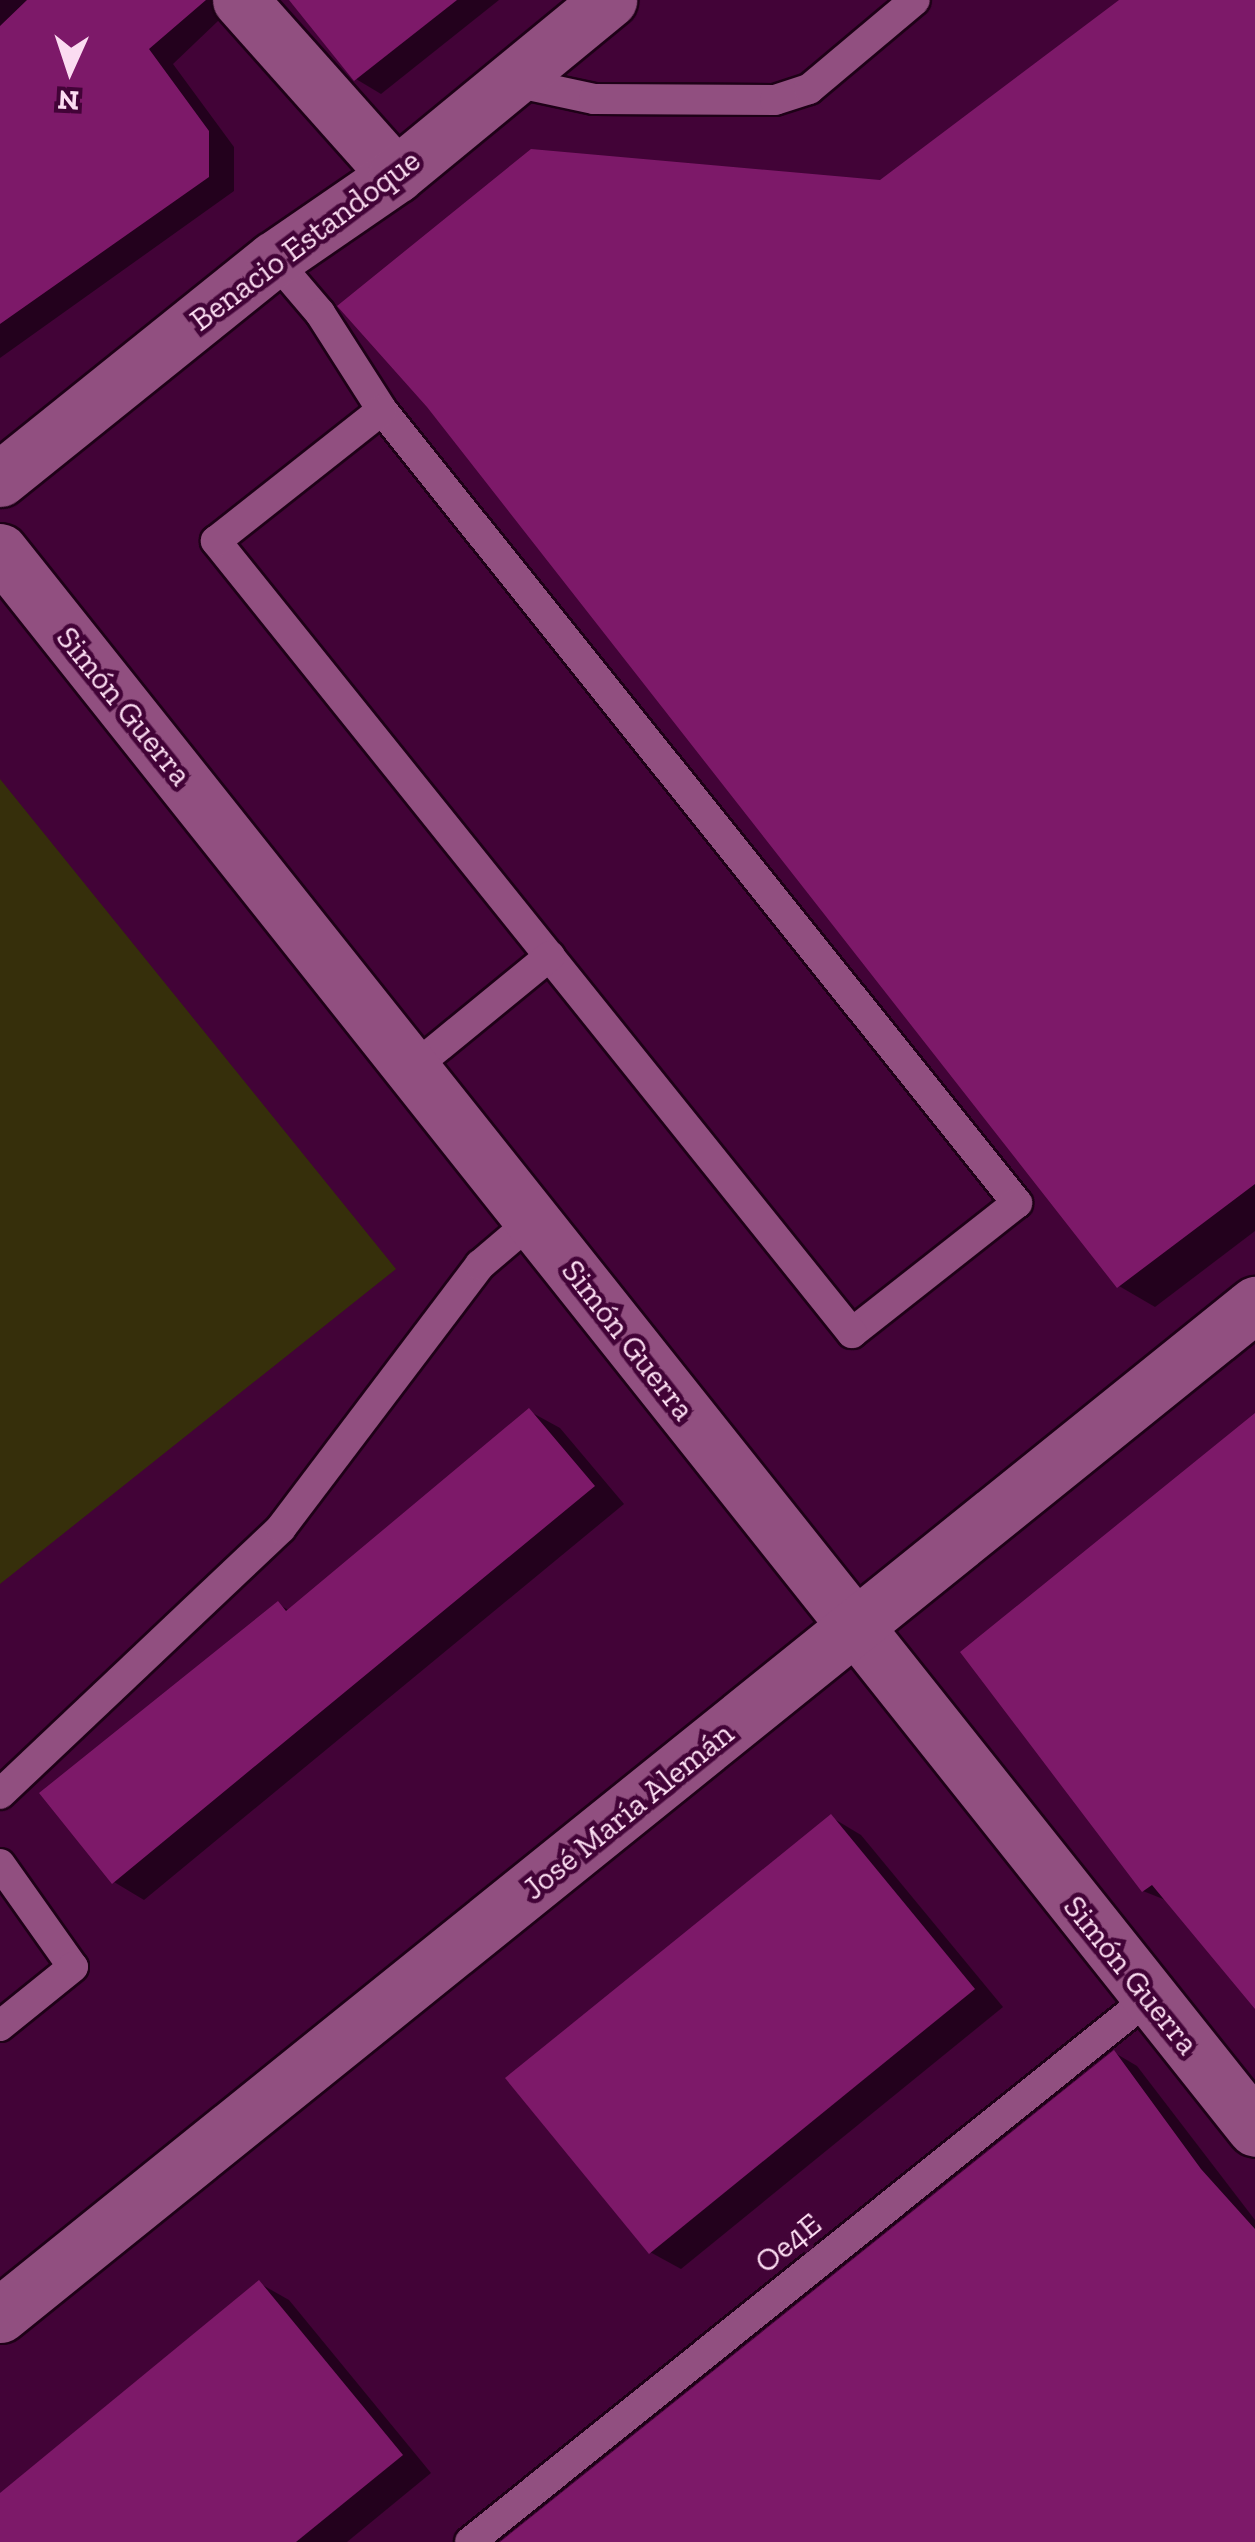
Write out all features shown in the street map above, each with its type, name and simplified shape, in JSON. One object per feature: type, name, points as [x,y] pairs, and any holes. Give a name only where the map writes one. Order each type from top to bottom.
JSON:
[{"type":"street","points":[[240,0],[396,175]]},
{"type":"street","name":"Benacio Estandoque","points":[[0,479],[274,258],[396,175],[609,0]]},
{"type":"street","name":"Simón Guerra","points":[[0,551],[1255,2129]]},
{"type":"street","name":"José María Alemán","points":[[0,2315],[1255,1304]]},
{"type":"lane","points":[[510,81],[594,99],[775,100],[809,89],[914,0]]},
{"type":"lane","points":[[274,258],[320,313],[382,410],[1017,1203],[852,1334],[216,541],[382,410]]},
{"type":"lane","points":[[413,1068],[550,956]]},
{"type":"lane","points":[[0,1794],[282,1528],[480,1264],[534,1219]]},
{"type":"lane","points":[[0,1864],[74,1967],[0,2026]]},
{"type":"lane","name":"Oe4E","points":[[470,2542],[1149,1998]]},
{"type":"shaded area","points":[[0,779],[396,1269],[0,1584]]},
{"type":"building","points":[[27,0],[206,0],[149,49],[209,131],[209,177],[0,324],[0,26]]},
{"type":"building","points":[[289,0],[457,0],[354,81]]},
{"type":"building","points":[[1119,0],[1255,0],[1255,1184],[1117,1288],[427,407],[337,306],[531,149],[880,180]]},
{"type":"building","points":[[529,1408],[595,1486],[112,1884],[39,1793],[278,1601],[286,1611]]},
{"type":"building","points":[[1255,1413],[1255,2009],[1152,1885],[1142,1892],[960,1652]]},
{"type":"building","points":[[831,1814],[975,1989],[649,2254],[505,2078]]},
{"type":"building","points":[[1114,2050],[1201,2169],[1255,2229],[1255,2542],[500,2542]]},
{"type":"building","points":[[259,2280],[403,2455],[296,2542],[0,2542],[0,2493]]}]
